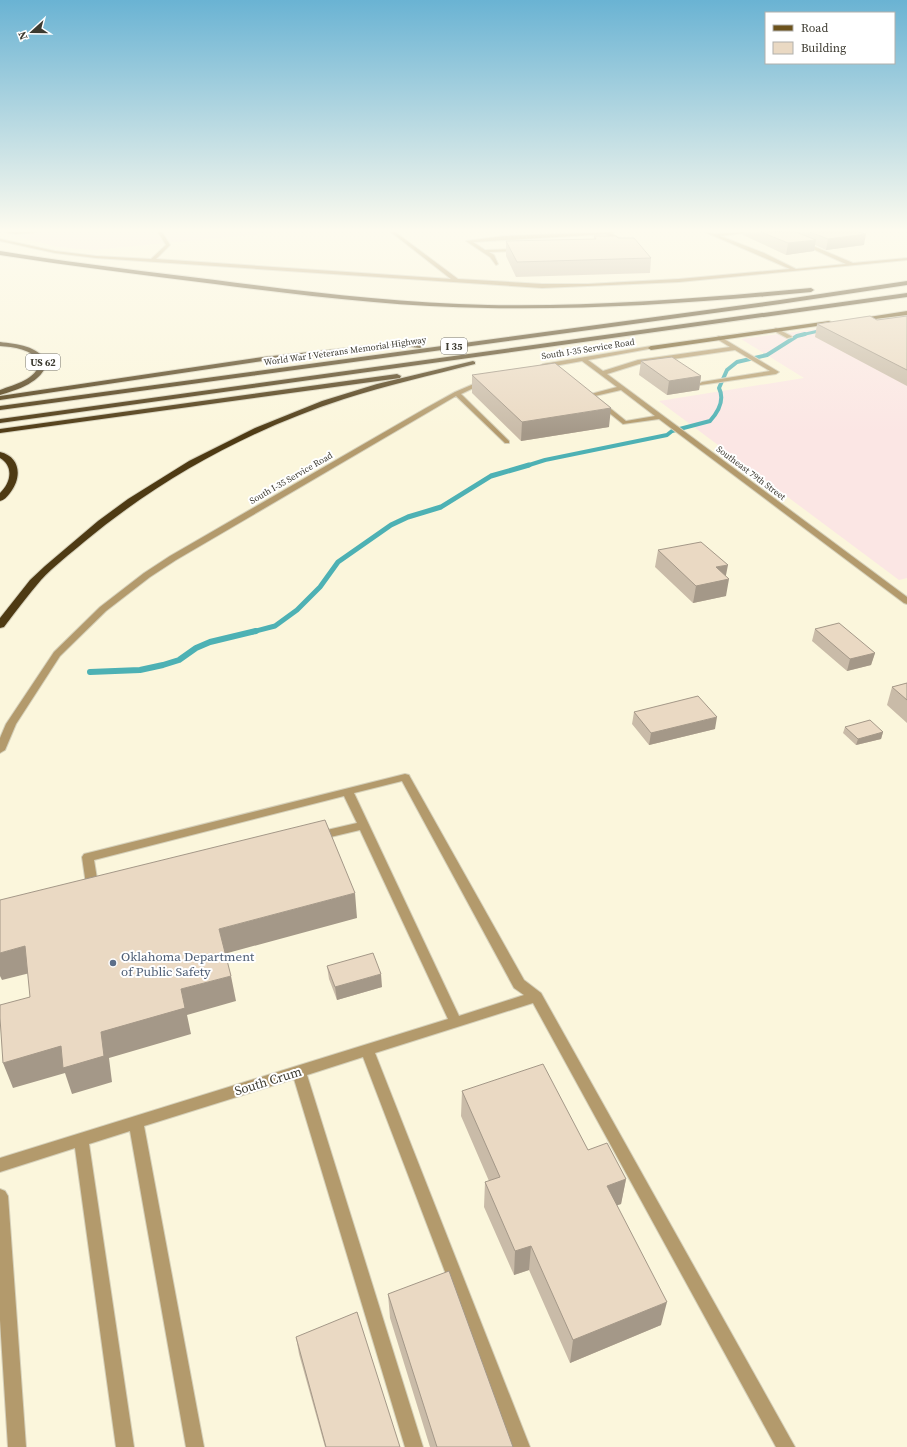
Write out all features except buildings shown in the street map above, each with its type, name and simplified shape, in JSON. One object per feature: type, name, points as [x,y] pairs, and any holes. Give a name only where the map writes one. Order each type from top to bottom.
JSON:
[{"type":"highway","points":[[376,300],[441,305],[503,307],[590,306],[709,300]]},
{"type":"highway","name":"World War I Veterans Memorial Highway","points":[[0,408],[797,300]]},
{"type":"highway","name":"I 35","points":[[0,421],[873,300]]},
{"type":"highway","name":"US 62","points":[[0,344],[29,350],[41,358],[43,364],[42,368],[33,378],[0,393]]},
{"type":"highway","points":[[0,398],[263,359],[403,344],[441,348]]},
{"type":"highway","points":[[0,625],[34,582],[93,529],[150,487],[219,449],[271,424],[325,403],[430,373],[535,347]]},
{"type":"highway","points":[[0,431],[382,377],[430,373]]},
{"type":"highway","points":[[0,454],[10,461],[14,467],[15,474],[14,482],[0,498]]},
{"type":"main road","points":[[850,320],[907,313]]},
{"type":"main road","name":"South I-35 Service Road","points":[[651,348],[835,322]]},
{"type":"street","points":[[873,317],[882,323]]},
{"type":"street","points":[[776,330],[789,337]]},
{"type":"street","points":[[702,384],[776,372],[719,338]]},
{"type":"street","name":"South I-35 Service Road","points":[[538,366],[651,348]]},
{"type":"street","points":[[603,373],[638,362],[735,348]]},
{"type":"street","name":"Southeast 79th Street","points":[[583,359],[907,601]]},
{"type":"street","name":"South I-35 Service Road","points":[[0,750],[10,724],[57,654],[104,609],[147,575],[173,558],[456,392],[489,380]]},
{"type":"street","points":[[623,388],[590,395],[625,423],[661,417]]},
{"type":"street","points":[[456,392],[507,442]]},
{"type":"street","points":[[93,893],[88,857],[405,777],[519,984],[536,997],[786,1447]]},
{"type":"street","points":[[348,792],[456,1023]]},
{"type":"street","points":[[310,838],[364,825]]},
{"type":"street","name":"South Crum","points":[[0,1165],[536,997]]},
{"type":"street","points":[[367,1050],[521,1447]]},
{"type":"street","points":[[299,1072],[414,1447]]},
{"type":"street","points":[[136,1122],[195,1447]]},
{"type":"street","points":[[81,1139],[125,1447]]},
{"type":"street","points":[[0,1196],[17,1447]]},
{"type":"shaded area","points":[[907,317],[907,578],[899,580],[659,401],[804,378],[741,339]]},
{"type":"waterway","points":[[801,335],[823,330]]},
{"type":"waterway","points":[[801,335],[805,334]]},
{"type":"waterway","points":[[526,466],[545,460],[667,435],[672,431],[710,421],[720,406],[721,392],[719,388],[727,370],[737,362],[767,355],[801,335]]},
{"type":"waterway","points":[[254,631],[275,626],[297,610],[320,587],[338,562],[391,525],[408,517],[441,507],[491,476],[529,465]]},
{"type":"waterway","points":[[90,672],[140,670],[163,665],[179,660],[196,648],[210,642],[254,631]]},
{"type":"place","name":"Oklahoma Department of Public Safety","points":[[113,963]]}]
